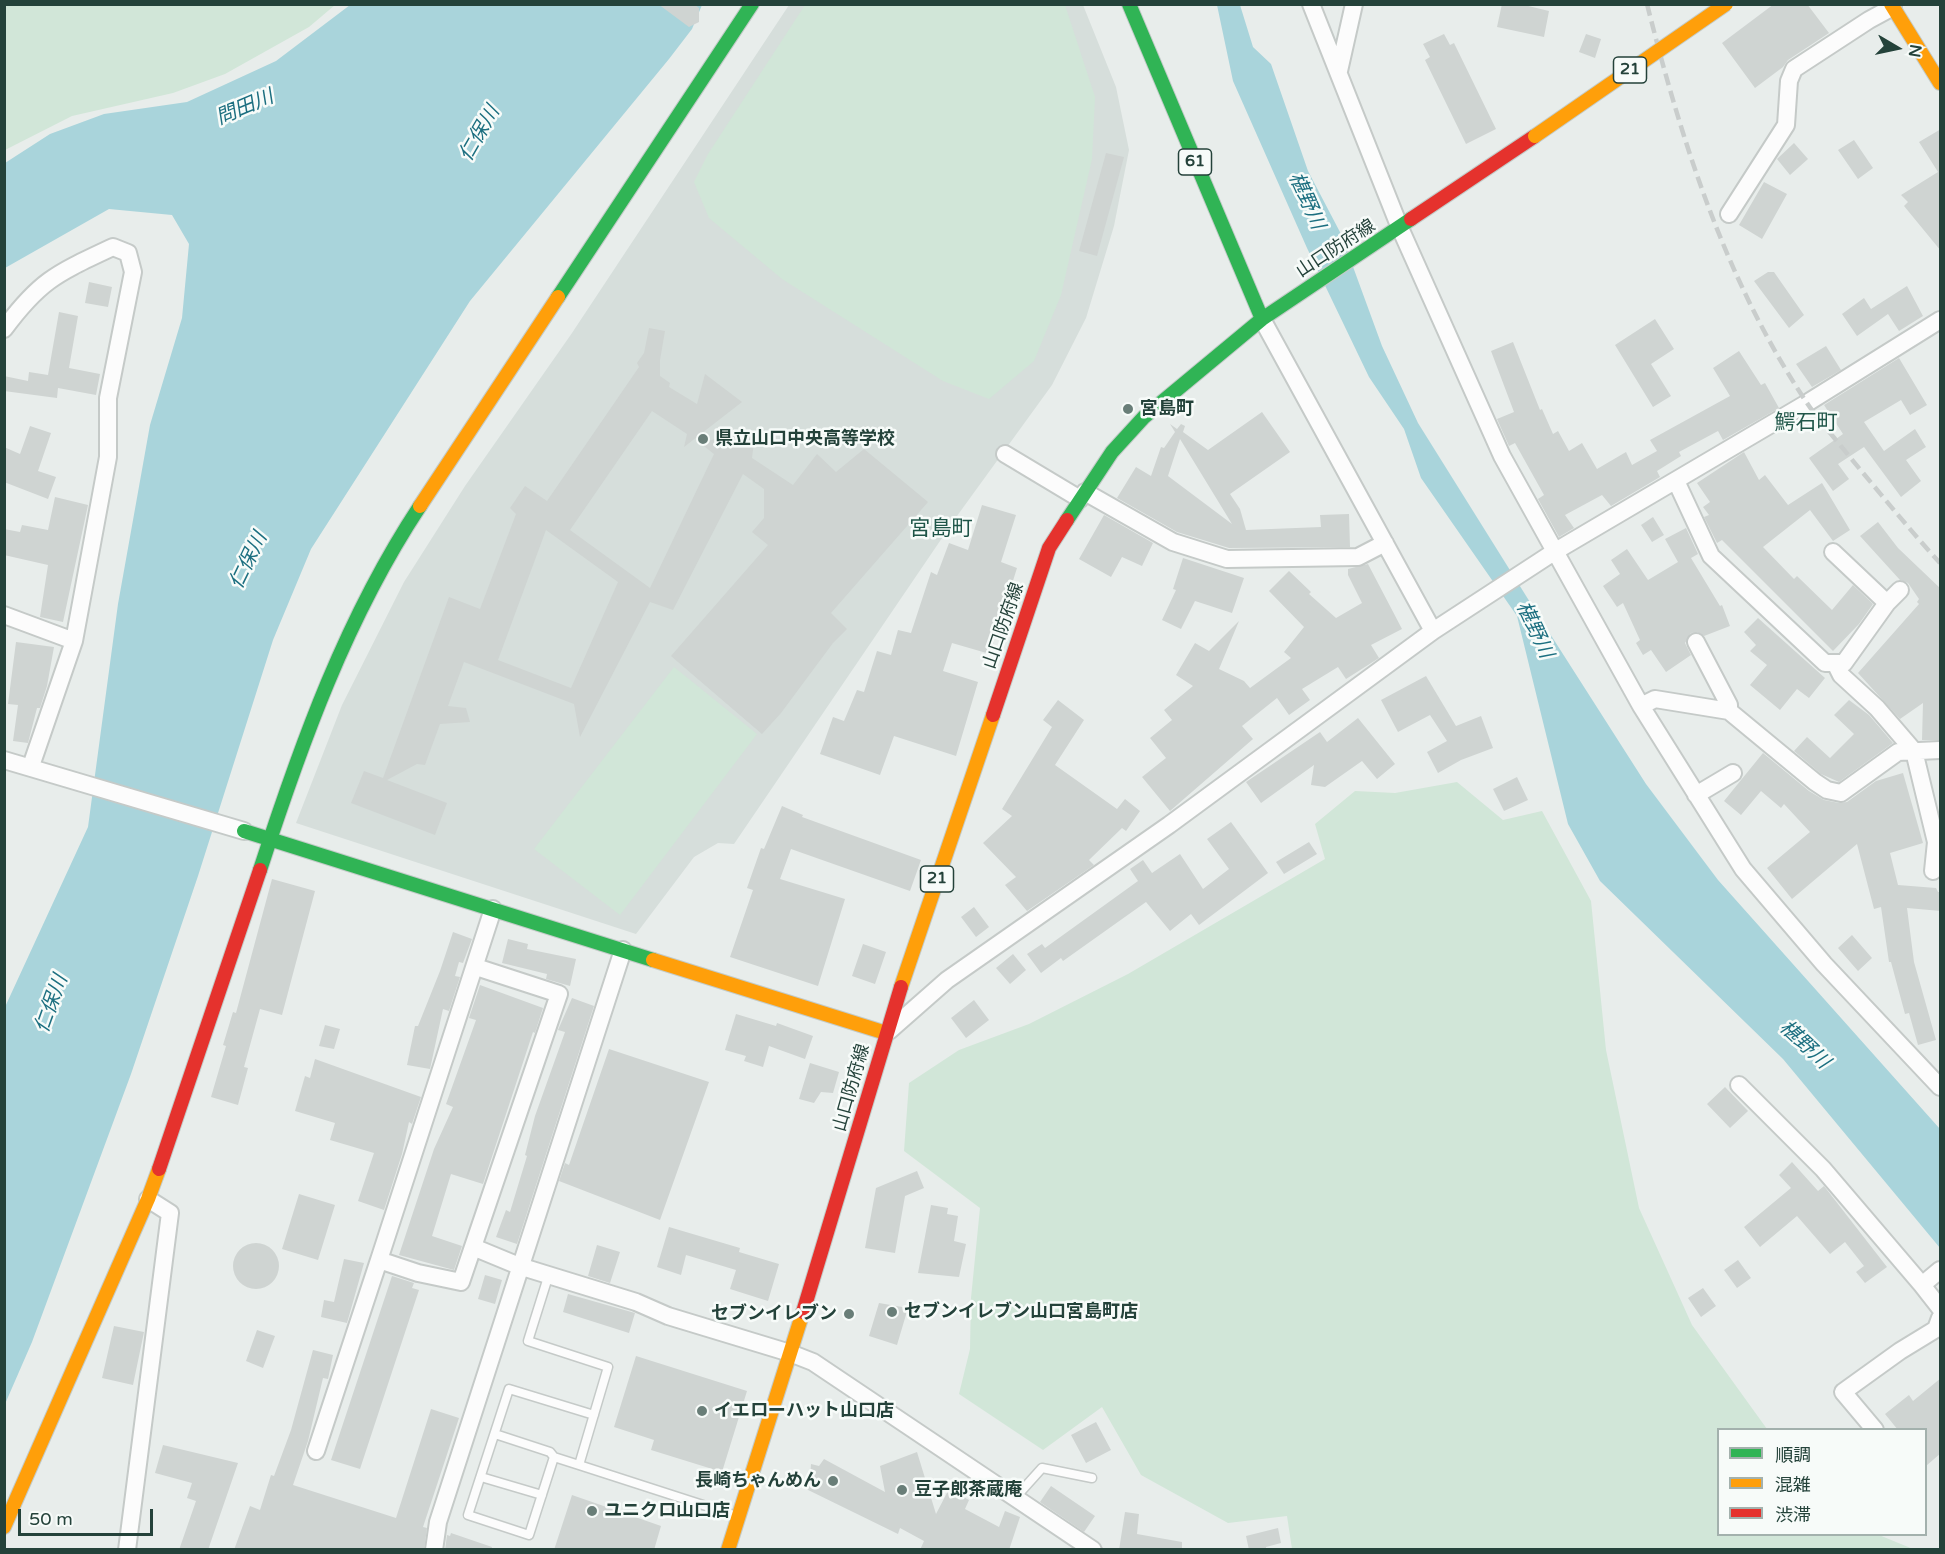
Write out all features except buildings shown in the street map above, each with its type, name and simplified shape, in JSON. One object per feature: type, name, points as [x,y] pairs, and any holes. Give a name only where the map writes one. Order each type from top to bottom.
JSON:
[{"type":"street","points":[[4,1527],[148,1199],[196,1064],[299,751],[365,599],[385,563],[752,4]]},
{"type":"street","name":"61","points":[[1128,4],[1262,319]]},
{"type":"street","points":[[1311,4],[1339,71],[1395,232],[1549,555],[1743,869],[1824,964],[1941,1087]]},
{"type":"street","points":[[1339,71],[1354,4]]},
{"type":"street","name":"山口防府線","points":[[728,1550],[740,1517],[886,1033],[1049,548],[1082,495],[1112,453],[1143,417],[1262,319],[1395,232],[1726,4]]},
{"type":"street","points":[[1729,214],[1786,125],[1789,81],[1794,69],[1869,20],[1892,6],[1941,82]]},
{"type":"street","points":[[4,329],[28,297],[55,274],[113,247],[128,253],[133,272],[108,398],[108,458],[74,641],[36,768]]},
{"type":"street","points":[[4,307],[19,296],[28,297]]},
{"type":"street","points":[[1262,319],[1385,543],[1437,629]]},
{"type":"street","points":[[4,760],[241,830],[886,1033],[947,981],[1169,825],[1437,629],[1549,555],[1807,403],[1941,320]]},
{"type":"street","points":[[1005,454],[1173,542],[1227,559],[1358,557],[1385,543]]},
{"type":"street","points":[[1676,481],[1711,556],[1825,663],[1844,663],[1887,603],[1900,590]]},
{"type":"street","points":[[1833,552],[1887,603]]},
{"type":"street","points":[[4,615],[74,641]]},
{"type":"street","points":[[1696,642],[1729,705],[1729,711]]},
{"type":"street","points":[[1835,663],[1840,675],[1877,708],[1914,751],[1936,842],[1933,870]]},
{"type":"street","points":[[1641,706],[1655,699],[1729,711],[1827,790],[1841,793],[1898,752],[1941,750]]},
{"type":"street","points":[[1696,795],[1733,773]]},
{"type":"street","points":[[316,1451],[476,967],[493,909]]},
{"type":"street","points":[[434,1550],[438,1522],[623,950]]},
{"type":"street","points":[[380,1260],[418,1273],[461,1282],[559,994],[476,967]]},
{"type":"street","points":[[1739,1085],[1931,1278],[1941,1308]]},
{"type":"street","points":[[127,1550],[170,1213],[148,1199]]},
{"type":"street","points":[[473,1247],[519,1266],[636,1302],[668,1316],[813,1362],[1093,1550]]},
{"type":"street","points":[[1873,1428],[1843,1392],[1900,1351],[1936,1329],[1941,1318]]},
{"type":"lane","points":[[549,1274],[528,1341],[608,1367],[579,1465]]},
{"type":"lane","points":[[554,1457],[529,1535],[468,1515],[509,1389],[594,1415]]},
{"type":"lane","points":[[495,1434],[550,1452],[554,1457],[740,1517]]},
{"type":"lane","points":[[1015,1498],[1042,1468],[1092,1478]]},
{"type":"lane","points":[[481,1477],[542,1495]]},
{"type":"shaded area","points":[[789,5],[1083,5],[1116,87],[1129,150],[1114,226],[1086,318],[1052,385],[957,516],[734,844],[718,843],[694,857],[636,934],[296,823],[342,705],[404,582],[465,486],[572,333]]},
{"type":"green space","points":[[5,4],[335,5],[309,27],[225,74],[173,93],[72,116],[5,150]]},
{"type":"green space","points":[[805,5],[1065,5],[1095,97],[1092,159],[1061,295],[1034,361],[989,399],[943,381],[782,279],[709,218],[694,182],[708,154]]},
{"type":"green space","points":[[674,667],[757,734],[620,915],[534,849]]},
{"type":"green space","points":[[1457,782],[1503,820],[1542,811],[1591,901],[1606,1050],[1639,1208],[1692,1325],[1766,1428],[1717,1428],[1717,1536],[1881,1536],[1913,1549],[1292,1549],[1287,1516],[1228,1523],[1141,1475],[1102,1407],[1043,1450],[959,1394],[970,1349],[971,1298],[980,1208],[904,1151],[909,1083],[959,1050],[1029,1024],[1128,974],[1325,859],[1315,824],[1355,791],[1395,793]]},
{"type":"water","points":[[350,5],[702,5],[692,29],[669,59],[470,301],[311,549],[273,640],[198,876],[131,1074],[32,1342],[5,1404],[5,1007],[88,827],[118,604],[150,425],[182,318],[189,244],[172,215],[109,209],[5,268],[5,163],[50,134],[104,114],[187,102],[276,61]]},
{"type":"water","name":"椹野川","points":[[1217,5],[1240,5],[1253,47],[1271,64],[1308,171],[1341,234],[1382,346],[1418,423],[1646,784],[1718,880],[1940,1129],[1940,1248],[1783,1059],[1600,881],[1568,824],[1517,616],[1421,478],[1404,429],[1369,377],[1307,248],[1233,81]]},
{"type":"railway","points":[[1647,4],[1675,108],[1710,210],[1730,260],[1778,357],[1827,430],[1940,563]]},
{"type":"traffic: fast","points":[[558,297],[752,4]]},
{"type":"traffic: fast","points":[[1129,4],[1262,319]]},
{"type":"traffic: fast","points":[[1067,520],[1112,452],[1144,417],[1262,319],[1411,219]]},
{"type":"traffic: fast","points":[[260,870],[309,729],[348,637],[370,592],[420,506]]},
{"type":"traffic: fast","points":[[244,831],[653,960]]},
{"type":"traffic: slow","points":[[1535,136],[1726,4]]},
{"type":"traffic: slow","points":[[1891,4],[1940,83]]},
{"type":"traffic: slow","points":[[420,506],[558,297]]},
{"type":"traffic: slow","points":[[901,987],[993,715]]},
{"type":"traffic: slow","points":[[653,960],[886,1033]]},
{"type":"traffic: slow","points":[[4,1527],[148,1199],[159,1169]]},
{"type":"traffic: slow","points":[[728,1550],[803,1312]]},
{"type":"traffic: jam","points":[[1411,219],[1535,136]]},
{"type":"traffic: jam","points":[[993,715],[1049,548],[1067,520]]},
{"type":"traffic: jam","points":[[159,1169],[260,870]]},
{"type":"traffic: jam","points":[[803,1312],[901,987]]},
{"type":"place","name":"宮島町","points":[[1128,409]]},
{"type":"place","name":"県立山口中央高等学校","points":[[703,439]]},
{"type":"place","name":"セブンイレブン山口宮島町店","points":[[892,1312]]},
{"type":"place","name":"セブンイレブン","points":[[849,1314]]},
{"type":"place","name":"イエローハット山口店","points":[[702,1411]]},
{"type":"place","name":"長崎ちゃんめん","points":[[833,1481]]},
{"type":"place","name":"豆子郎茶蔵庵","points":[[902,1490]]},
{"type":"place","name":"ユニクロ山口店","points":[[592,1511]]},
{"type":"district","name":"鰐石町","points":[[1806,423]]},
{"type":"district","name":"宮島町","points":[[941,529]]},
{"type":"water label","name":"問田川","points":[[245,108]]},
{"type":"water label","name":"仁保川","points":[[480,134]]},
{"type":"water label","name":"仁保川","points":[[249,561]]},
{"type":"water label","name":"仁保川","points":[[52,1004]]}]
